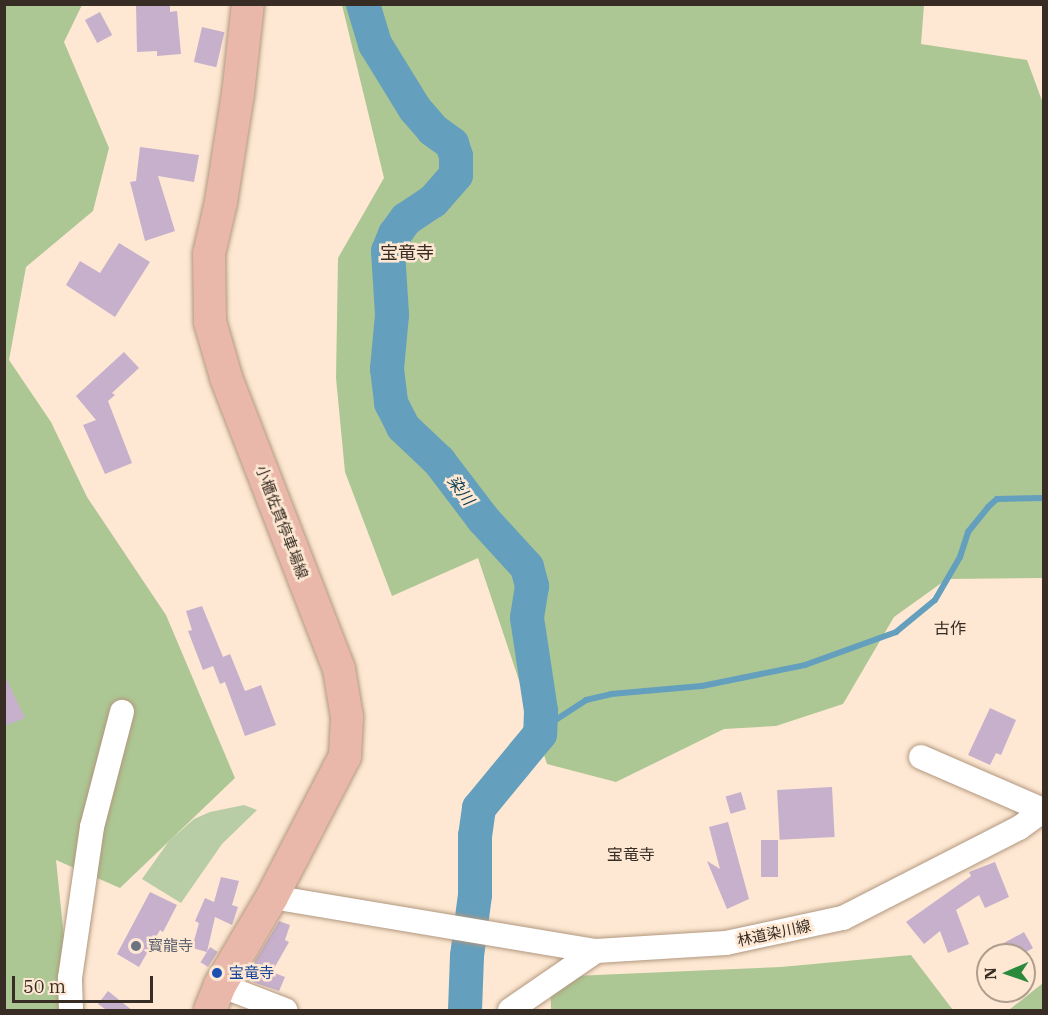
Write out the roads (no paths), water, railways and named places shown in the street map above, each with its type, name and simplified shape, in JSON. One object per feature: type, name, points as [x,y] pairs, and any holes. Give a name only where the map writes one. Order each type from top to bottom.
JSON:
[{"type":"main road","name":"小櫃佐貫停車場線","points":[[215,998],[272,897],[345,756],[347,717],[339,669],[226,377],[210,322],[209,254],[221,202],[238,94],[248,4]]},
{"type":"street","points":[[71,1011],[70,978],[92,827],[122,712]]},
{"type":"street","points":[[921,757],[1043,810]]},
{"type":"street","name":"林道染川線","points":[[272,897],[596,951],[726,943],[843,918],[1019,828],[1043,810]]},
{"type":"street","points":[[510,1011],[552,978],[596,951]]},
{"type":"street","points":[[215,998],[285,1011]]},
{"type":"waterway","name":"染川","points":[[363,4],[375,44],[415,109],[433,130],[452,144],[456,156],[456,175],[433,201],[406,219],[395,234],[388,251],[392,315],[387,369],[391,403],[403,427],[439,461],[483,519],[527,567],[532,586],[527,618],[541,711],[540,734],[479,808],[475,836],[475,895],[467,956],[465,1010]]},
{"type":"waterway","points":[[540,734],[554,721],[586,700],[611,694],[702,686],[805,665],[896,632],[935,600],[960,557],[968,532],[988,507],[997,499],[1044,498]]},
{"type":"place","name":"寳龍寺","points":[[136,946]]},
{"type":"place","name":"宝竜寺","points":[[217,973]]},
{"type":"district","name":"宝竜寺","points":[[407,253]]},
{"type":"district","name":"古作","points":[[950,628]]},
{"type":"district","name":"宝竜寺","points":[[631,854]]}]
